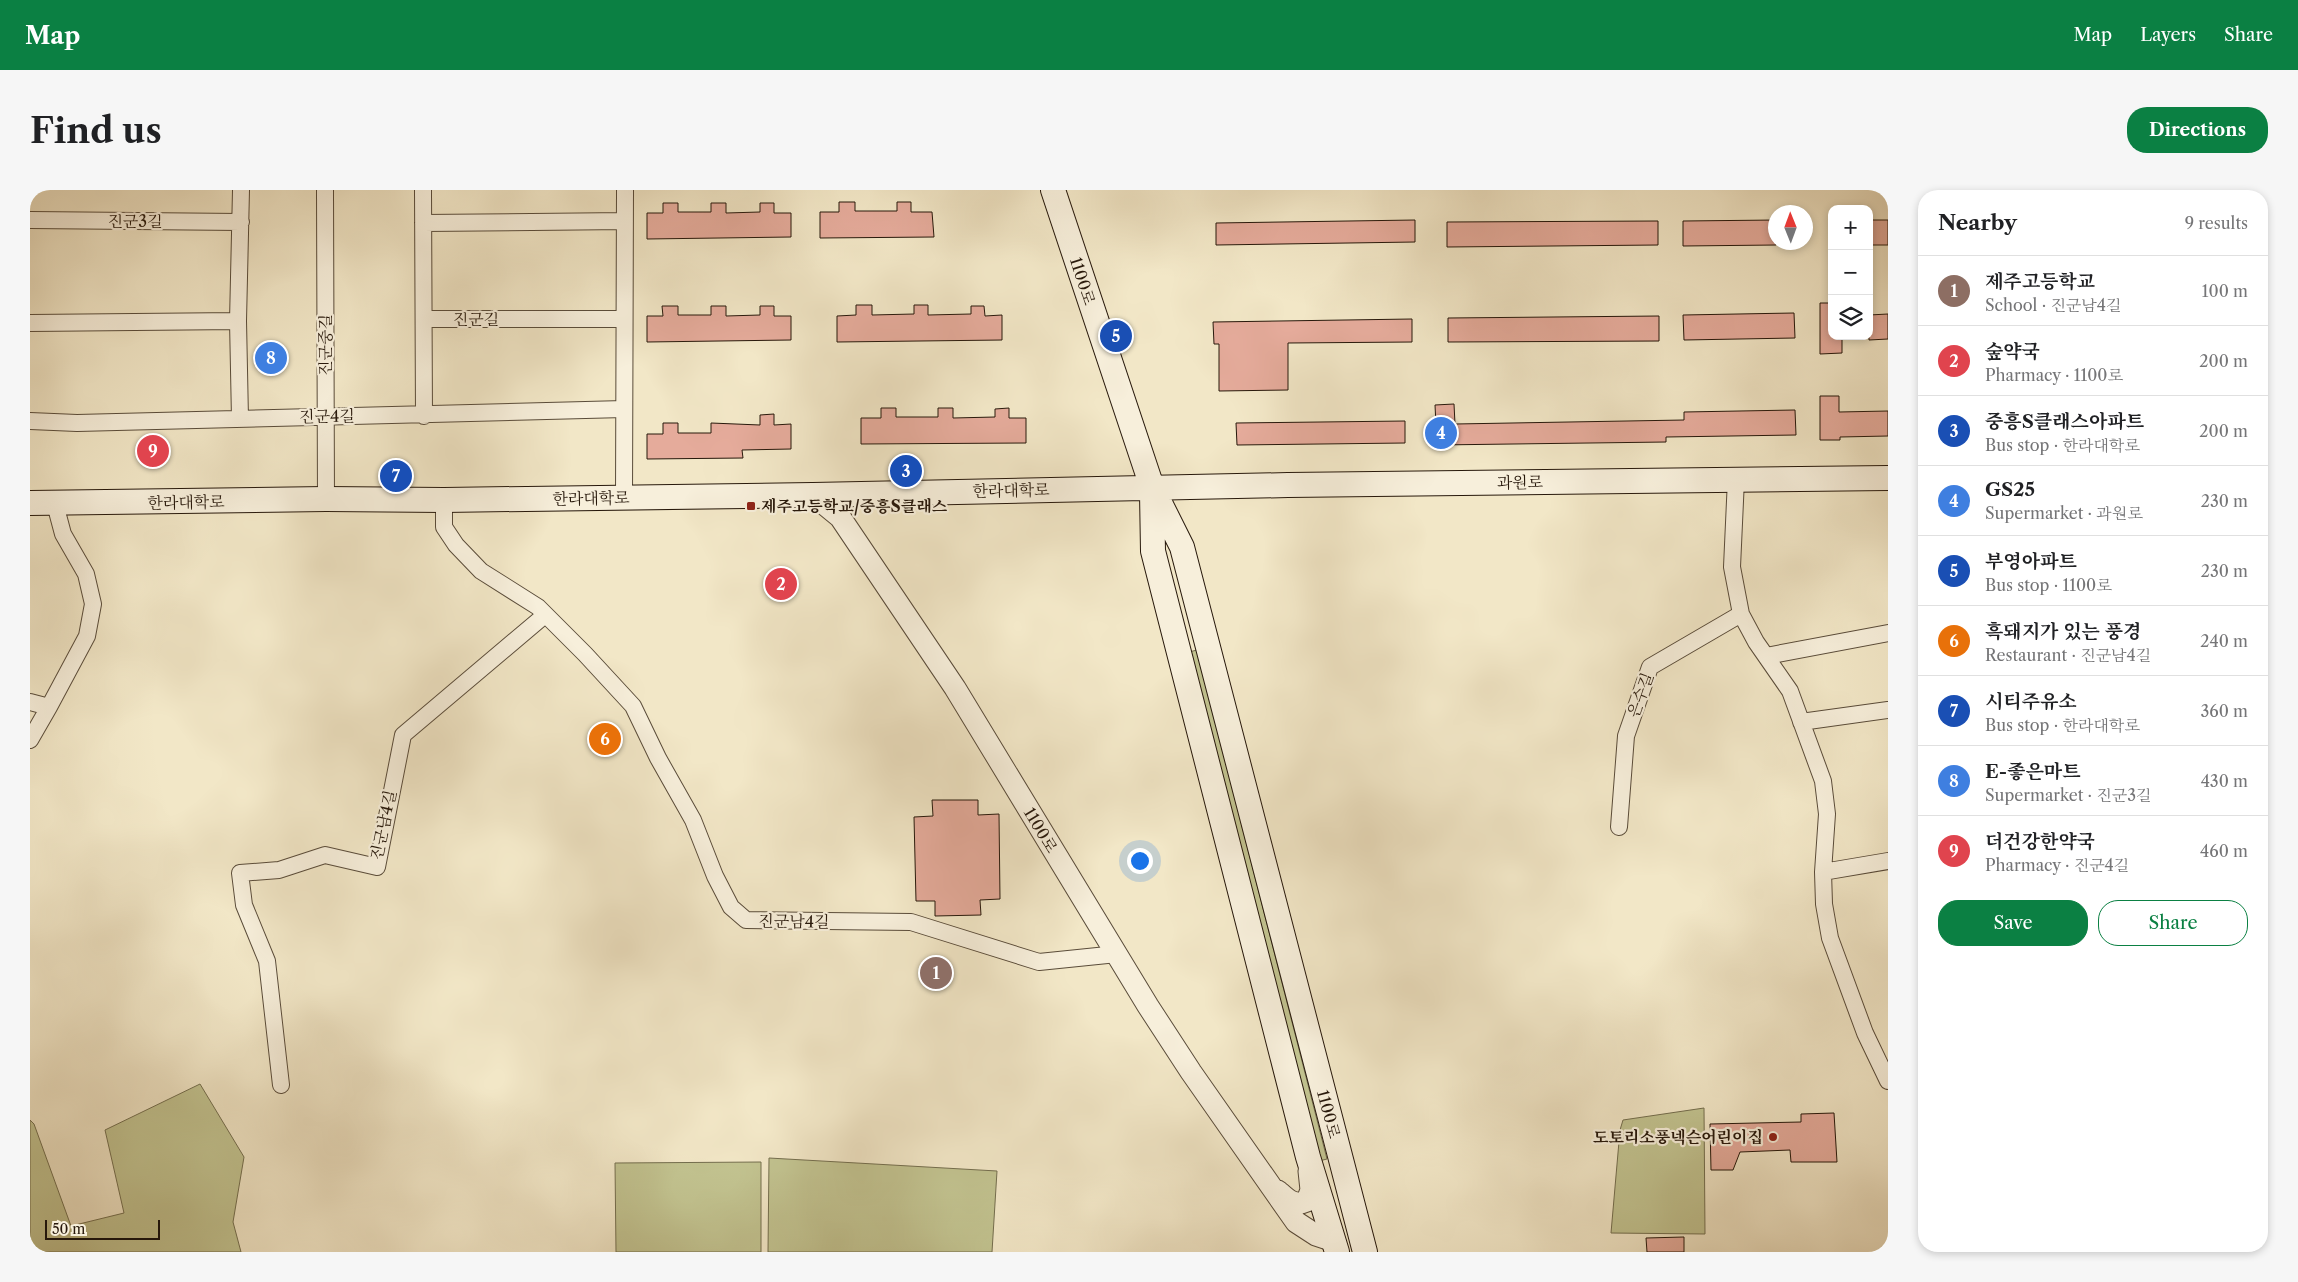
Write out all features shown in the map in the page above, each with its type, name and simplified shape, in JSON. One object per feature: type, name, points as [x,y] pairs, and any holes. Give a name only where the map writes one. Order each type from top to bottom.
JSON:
[{"type":"main road","name":"1100로","points":[[1052,190],[1152,487],[1182,547],[1362,1243]]},
{"type":"main road","name":"과원로","points":[[1152,487],[1888,478]]},
{"type":"main road","name":"1100로","points":[[1152,487],[1153,551],[1308,1157],[1329,1248]]},
{"type":"main road","name":"한라대학로","points":[[30,503],[813,495],[1152,487]]},
{"type":"main road","points":[[1329,1248],[1362,1243]]},
{"type":"street","points":[[240,419],[238,321],[241,190]]},
{"type":"street","name":"진군중길","points":[[325,190],[326,499]]},
{"type":"street","points":[[423,190],[424,416]]},
{"type":"street","points":[[624,497],[625,190]]},
{"type":"street","name":"진군3길","points":[[30,220],[241,222]]},
{"type":"street","points":[[424,224],[625,221]]},
{"type":"street","name":"진군길","points":[[424,319],[624,319]]},
{"type":"street","points":[[30,323],[238,321]]},
{"type":"street","name":"진군4길","points":[[30,421],[77,423],[325,416],[424,416],[624,409]]},
{"type":"street","points":[[1736,479],[1732,567],[1741,614],[1790,691],[1823,781],[1828,814],[1823,872],[1824,904],[1830,938],[1865,1033],[1888,1081]]},
{"type":"street","name":"1100로","points":[[813,495],[840,517],[955,688],[1191,1072],[1261,1172]]},
{"type":"street","name":"진군남4길","points":[[444,500],[444,527],[456,545],[481,571],[538,607],[586,654],[633,706],[658,758],[693,820],[715,876],[731,907],[746,920],[911,922],[1039,962],[1117,954]]},
{"type":"street","points":[[30,740],[87,636],[93,604],[86,574],[63,534],[55,504]]},
{"type":"street","name":"은수길","points":[[1619,827],[1626,736],[1650,666],[1741,614]]},
{"type":"street","name":"진군남4길","points":[[280,1085],[267,961],[244,905],[240,873],[279,870],[325,855],[377,867],[403,735],[545,615]]},
{"type":"street","points":[[1766,656],[1888,632]]},
{"type":"street","points":[[30,702],[48,708]]},
{"type":"street","points":[[1801,722],[1888,710]]},
{"type":"street","points":[[1823,872],[1888,861]]},
{"type":"street","points":[[1261,1172],[1288,1201],[1302,1203],[1310,1198],[1308,1157]]},
{"type":"street","points":[[1261,1172],[1296,1222],[1329,1248]]},
{"type":"green space","points":[[1197,650],[1327,1159],[1319,1161],[1189,652]]},
{"type":"green space","points":[[200,1084],[244,1157],[233,1222],[241,1252],[30,1252],[30,1120],[34,1124],[71,1226],[124,1213],[105,1130]]},
{"type":"green space","points":[[1704,1108],[1705,1234],[1611,1233],[1620,1130],[1623,1120]]},
{"type":"green space","points":[[769,1158],[997,1171],[992,1252],[768,1252]]},
{"type":"green space","points":[[761,1162],[761,1252],[616,1252],[615,1163]]},
{"type":"building","points":[[839,202],[855,202],[855,211],[897,211],[897,202],[911,202],[911,212],[932,212],[934,237],[820,238],[820,212],[839,212]]},
{"type":"building","points":[[663,203],[678,203],[678,212],[711,212],[711,203],[726,203],[726,213],[760,212],[760,203],[774,203],[774,213],[791,213],[791,237],[647,239],[647,213],[663,213]]},
{"type":"building","points":[[1415,220],[1415,242],[1216,245],[1216,223]]},
{"type":"building","points":[[1768,220],[1768,245],[1683,246],[1683,221]]},
{"type":"building","points":[[1873,220],[1888,220],[1888,245],[1873,245]]},
{"type":"building","points":[[1658,221],[1658,245],[1447,247],[1447,222]]},
{"type":"building","points":[[1820,303],[1828,303],[1828,340],[1842,340],[1842,353],[1820,354]]},
{"type":"building","points":[[856,305],[872,305],[872,315],[914,314],[914,305],[928,305],[928,315],[971,314],[971,306],[984,306],[985,316],[1002,315],[1002,340],[837,342],[837,316],[856,315]]},
{"type":"building","points":[[662,306],[678,306],[678,315],[711,315],[711,306],[726,306],[726,316],[760,315],[760,306],[774,306],[774,316],[791,316],[791,340],[647,342],[647,316],[663,316]]},
{"type":"building","points":[[1794,313],[1795,338],[1684,340],[1683,315]]},
{"type":"building","points":[[1888,314],[1888,339],[1873,340],[1873,315]]},
{"type":"building","points":[[1659,316],[1659,341],[1448,342],[1448,318]]},
{"type":"building","points":[[1412,319],[1412,342],[1288,343],[1288,390],[1219,391],[1219,344],[1214,344],[1213,322]]},
{"type":"building","points":[[1820,396],[1839,396],[1839,412],[1888,411],[1888,436],[1840,437],[1840,440],[1820,440]]},
{"type":"building","points":[[1454,404],[1455,424],[1684,420],[1684,412],[1795,410],[1796,435],[1666,437],[1666,442],[1437,445],[1435,405]]},
{"type":"building","points":[[881,408],[896,408],[896,417],[938,417],[938,408],[953,408],[953,418],[995,417],[995,409],[1009,408],[1009,418],[1026,418],[1026,443],[861,444],[861,418],[881,418]]},
{"type":"building","points":[[774,414],[774,425],[791,424],[791,449],[742,450],[743,458],[647,459],[647,434],[663,434],[663,423],[678,423],[678,433],[711,433],[711,423],[760,425],[760,415]]},
{"type":"building","points":[[1405,421],[1405,443],[1237,445],[1236,423]]},
{"type":"building","points":[[932,800],[978,800],[978,815],[999,814],[1000,899],[980,900],[981,915],[935,916],[935,901],[916,901],[914,817],[933,816]]},
{"type":"building","name":"도토리소풍넥슨어린이집","points":[[1834,1113],[1837,1162],[1791,1162],[1790,1150],[1740,1152],[1733,1170],[1711,1170],[1710,1124],[1801,1122],[1801,1114]]},
{"type":"building","points":[[1684,1237],[1684,1252],[1647,1252],[1646,1238]]},
{"type":"place","name":"부영아파트","points":[[1116,336]]},
{"type":"place","name":"E-좋은마트","points":[[271,358]]},
{"type":"place","name":"GS25","points":[[1441,433]]},
{"type":"place","name":"더건강한약국","points":[[153,451]]},
{"type":"place","name":"중흥S클래스아파트","points":[[906,471]]},
{"type":"place","name":"시티주유소","points":[[396,476]]},
{"type":"place","name":"제주고등학교/중흥S클래스","points":[[751,506]]},
{"type":"place","name":"숲약국","points":[[781,584]]},
{"type":"place","name":"흑돼지가 있는 풍경","points":[[605,739]]},
{"type":"place","name":"제주고등학교","points":[[936,973]]},
{"type":"place","name":"도토리소풍넥슨어린이집","points":[[1773,1137]]}]
